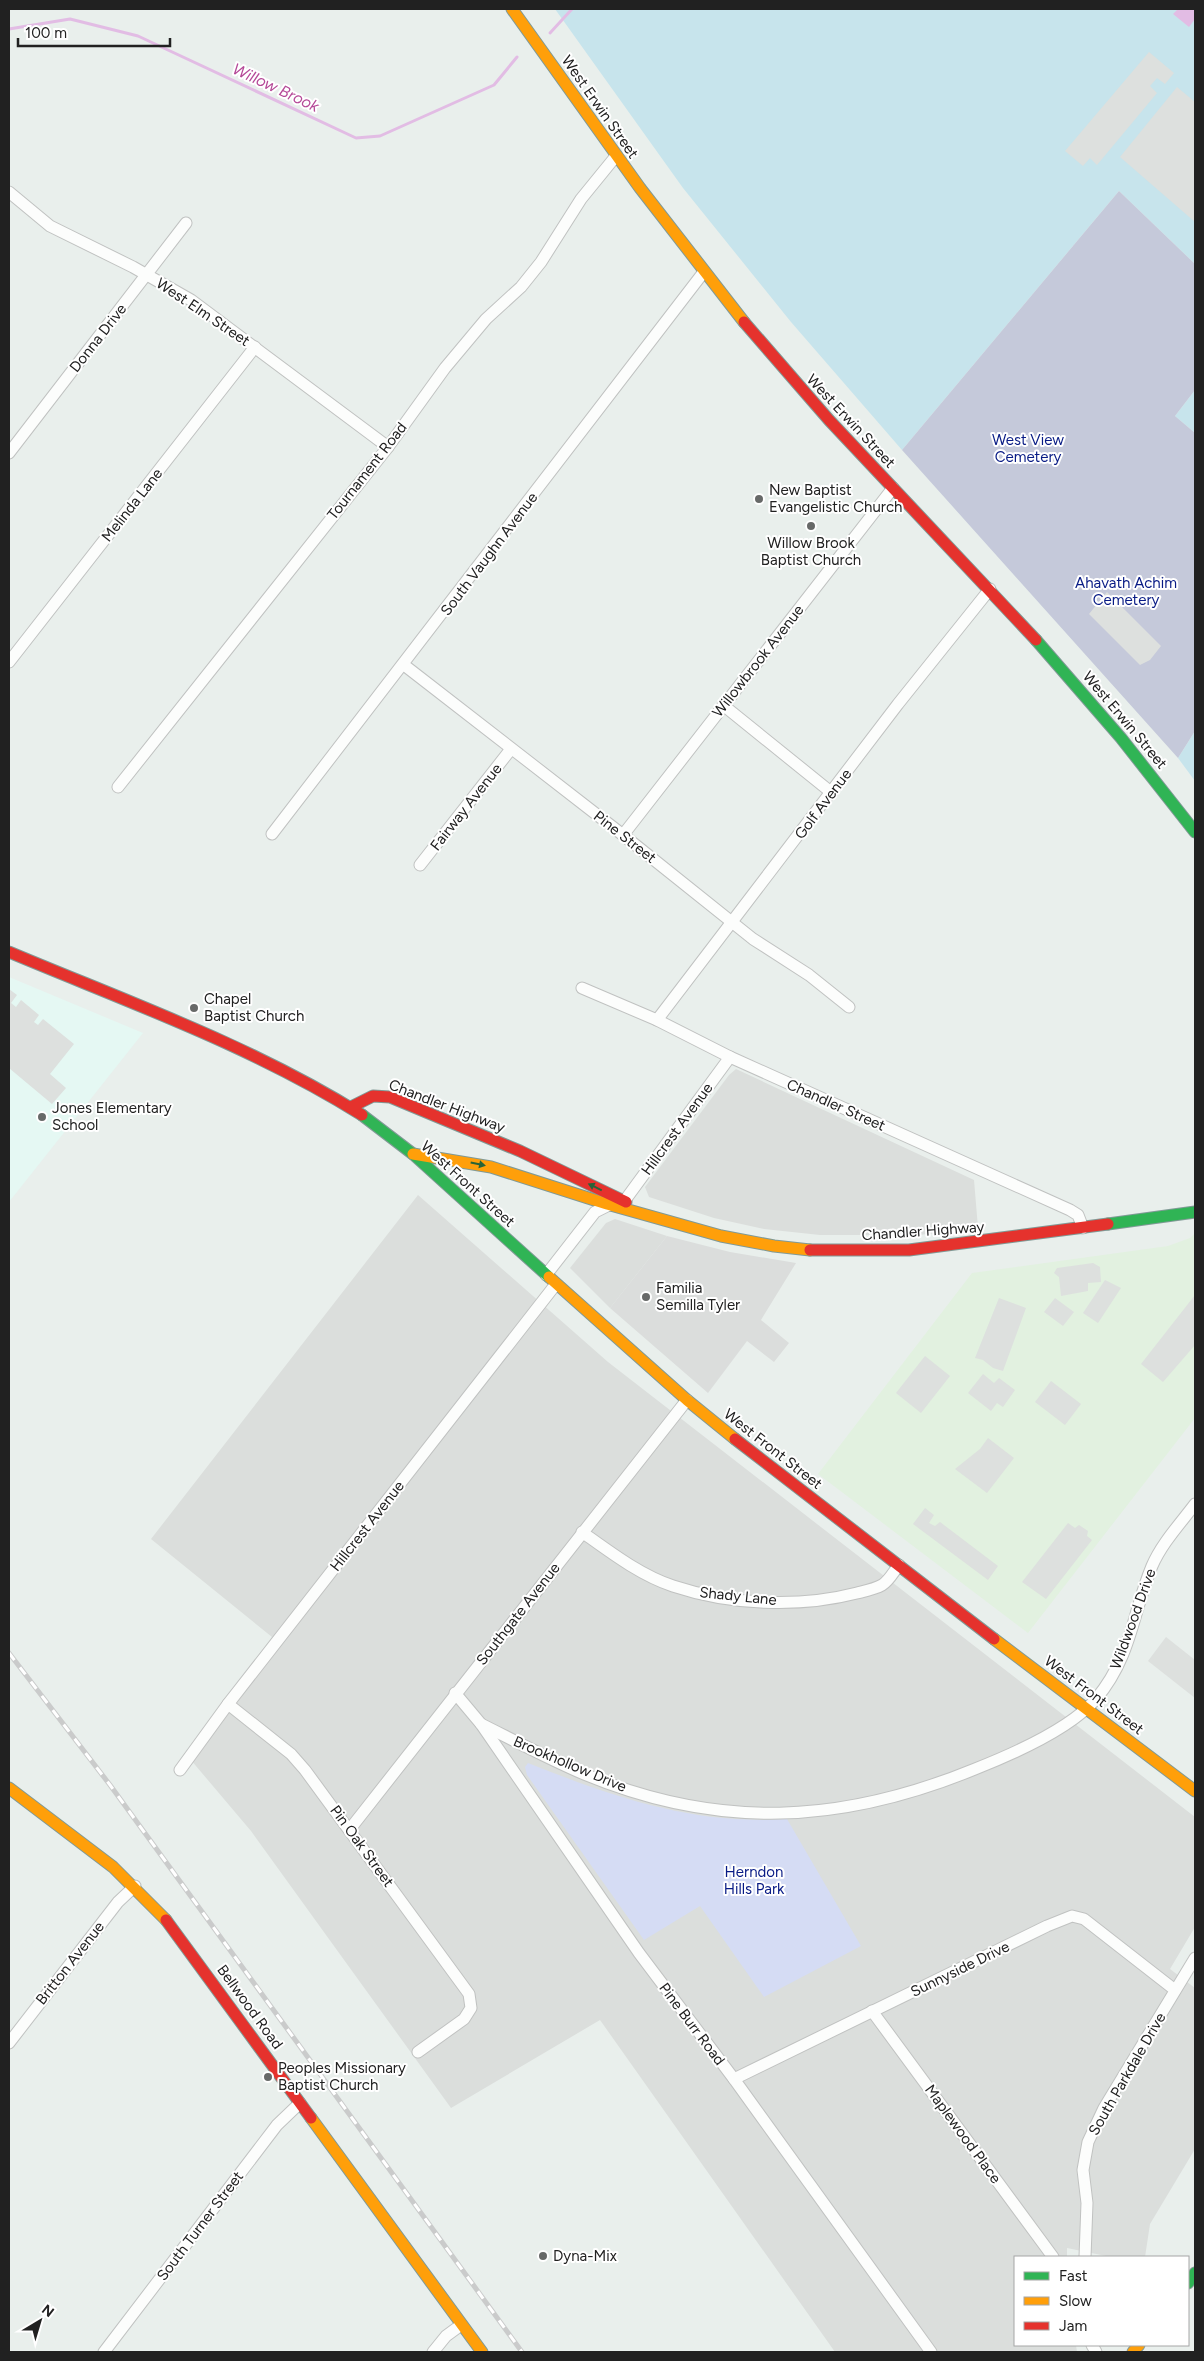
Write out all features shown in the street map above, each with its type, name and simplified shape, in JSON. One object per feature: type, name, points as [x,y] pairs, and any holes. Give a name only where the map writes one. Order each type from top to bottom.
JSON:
[{"type":"main road","name":"West Erwin Street","points":[[512,9],[616,156],[703,273],[781,367],[990,589],[1106,720],[1195,832]]},
{"type":"main road","points":[[9,952],[237,1047],[296,1076],[351,1107]]},
{"type":"main road","name":"Chandler Highway","points":[[351,1107],[374,1096],[390,1097],[520,1151],[622,1205],[654,1216],[743,1240],[789,1248],[835,1251],[909,1250],[1195,1212]]},
{"type":"main road","name":"West Front Street","points":[[351,1107],[413,1154],[686,1400],[788,1481],[1195,1791]]},
{"type":"main road","name":"Chandler Highway","points":[[413,1154],[491,1167],[607,1204],[622,1205]]},
{"type":"main road","name":"Bellwood Road","points":[[9,1788],[95,1851],[158,1909],[482,2352]]},
{"type":"street","name":"Tournament Road","points":[[118,787],[388,447],[445,368],[486,319],[521,287],[541,262],[581,200],[616,156]]},
{"type":"street","name":"West Elm Street","points":[[9,192],[50,226],[147,275],[191,300],[388,447]]},
{"type":"street","name":"Donna Drive","points":[[9,453],[186,223]]},
{"type":"street","name":"South Vaughn Avenue","points":[[272,834],[404,665],[703,273]]},
{"type":"street","name":"Melinda Lane","points":[[9,662],[255,347]]},
{"type":"street","name":"Willowbrook Avenue","points":[[623,835],[893,488]]},
{"type":"street","name":"Golf Avenue","points":[[657,1020],[898,704],[990,589]]},
{"type":"street","name":"Pine Street","points":[[404,665],[623,835],[732,923],[753,939],[809,975],[849,1007]]},
{"type":"street","points":[[723,705],[832,793]]},
{"type":"street","name":"Fairway Avenue","points":[[420,865],[511,749]]},
{"type":"street","name":"Chandler Street","points":[[582,988],[657,1020],[730,1057],[1070,1210],[1078,1215],[1083,1228]]},
{"type":"street","name":"Hillcrest Avenue","points":[[622,1205],[730,1057]]},
{"type":"street","points":[[546,1275],[595,1212],[607,1204]]},
{"type":"street","name":"Hillcrest Avenue","points":[[180,1770],[228,1704],[556,1284]]},
{"type":"street","name":"Southgate Avenue","points":[[350,1829],[686,1400]]},
{"type":"street","name":"Wildwood Drive","points":[[982,1766],[1069,1724],[1088,1708],[1105,1688],[1120,1663],[1154,1563],[1170,1536],[1195,1504]]},
{"type":"street","name":"Shady Lane","points":[[582,1532],[628,1564],[672,1586],[712,1596],[737,1599],[766,1602],[809,1601],[846,1596],[883,1584],[899,1565]]},
{"type":"street","name":"Pine Burr Road","points":[[455,1694],[481,1724],[639,1953],[734,2079],[931,2352]]},
{"type":"street","name":"Pin Oak Street","points":[[228,1704],[291,1754],[350,1829],[469,1994],[471,2008],[464,2019],[418,2052]]},
{"type":"street","name":"Brookhollow Drive","points":[[481,1724],[586,1774],[630,1790],[676,1802],[746,1814],[790,1814],[860,1805],[953,1778],[982,1766]]},
{"type":"street","name":"Britton Avenue","points":[[9,2043],[118,1902],[135,1886]]},
{"type":"street","name":"Sunnyside Drive","points":[[734,2079],[1047,1926],[1072,1916],[1084,1919],[1175,1990]]},
{"type":"street","name":"South Parkdale Drive","points":[[1085,2256],[1088,2202],[1083,2170],[1088,2142],[1104,2108],[1195,1958]]},
{"type":"street","name":"Maplewood Place","points":[[872,2011],[1052,2256]]},
{"type":"street","name":"South Turner Street","points":[[104,2352],[277,2125],[300,2102]]},
{"type":"street","points":[[433,2352],[446,2336],[461,2325]]},
{"type":"shaded area","points":[[555,9],[1195,9],[1195,264],[1119,191],[902,450],[791,322],[683,188]]},
{"type":"shaded area","points":[[1178,9],[1195,9],[1195,19],[1189,27],[1173,14]]},
{"type":"shaded area","points":[[1149,52],[1174,73],[1165,84],[1157,78],[1150,86],[1157,93],[1097,165],[1090,158],[1083,166],[1065,151]]},
{"type":"shaded area","points":[[1177,87],[1195,102],[1195,222],[1120,157]]},
{"type":"shaded area","points":[[1195,390],[1195,433],[1175,416]]},
{"type":"shaded area","points":[[1107,592],[1161,646],[1150,660],[1140,665],[1089,614]]},
{"type":"shaded area","points":[[1195,731],[1195,781],[1178,758]]},
{"type":"shaded area","name":"Jones Elementary School","points":[[9,977],[143,1033],[9,1202]]},
{"type":"shaded area","points":[[9,989],[17,995],[11,1003],[16,1007],[21,1000],[39,1015],[34,1022],[38,1025],[43,1019],[74,1044],[50,1074],[66,1088],[52,1104],[9,1068]]},
{"type":"shaded area","points":[[736,1069],[974,1180],[978,1228],[919,1235],[820,1235],[764,1229],[714,1218],[649,1197],[645,1187],[729,1075]]},
{"type":"shaded area","points":[[418,1195],[608,1362],[1195,1817],[1195,1927],[1170,1969],[1195,1988],[1195,2149],[1150,2224],[1145,2256],[1106,2256],[1067,2248],[1067,2256],[1014,2256],[1014,2346],[1076,2346],[1077,2352],[835,2352],[600,2020],[451,2108],[251,1831],[185,1753],[272,1637],[151,1539]]},
{"type":"shaded area","points":[[615,1219],[667,1236],[610,1308],[570,1268],[606,1223]]},
{"type":"shaded area","points":[[1195,1233],[1195,1418],[1028,1633],[818,1474],[972,1273],[1168,1246],[1190,1238]]},
{"type":"shaded area","points":[[667,1236],[730,1252],[796,1263],[761,1320],[789,1343],[774,1362],[747,1341],[708,1393],[610,1308]]},
{"type":"shaded area","points":[[1093,1263],[1100,1267],[1101,1282],[1088,1283],[1088,1291],[1061,1296],[1059,1277],[1054,1273],[1057,1268]]},
{"type":"shaded area","points":[[1105,1280],[1121,1288],[1098,1323],[1083,1313]]},
{"type":"shaded area","points":[[1195,1295],[1195,1345],[1163,1382],[1141,1364]]},
{"type":"shaded area","points":[[999,1298],[1026,1308],[1003,1371],[993,1368],[983,1360],[975,1358]]},
{"type":"shaded area","points":[[1055,1298],[1074,1312],[1063,1326],[1044,1312]]},
{"type":"shaded area","points":[[925,1356],[950,1376],[921,1413],[896,1393]]},
{"type":"shaded area","points":[[983,1374],[994,1383],[999,1378],[1015,1390],[1003,1407],[997,1403],[991,1411],[968,1393]]},
{"type":"shaded area","points":[[1051,1381],[1081,1404],[1065,1425],[1035,1402]]},
{"type":"shaded area","points":[[988,1438],[1014,1458],[987,1493],[955,1469],[980,1449]]},
{"type":"shaded area","points":[[925,1508],[934,1515],[929,1523],[935,1526],[940,1522],[998,1566],[988,1580],[913,1524]]},
{"type":"shaded area","points":[[1068,1523],[1075,1528],[1079,1525],[1088,1531],[1087,1536],[1092,1540],[1046,1599],[1022,1582]]},
{"type":"shaded area","points":[[1166,1637],[1195,1660],[1195,1698],[1148,1661]]},
{"type":"green space","name":"West View Cemetery","points":[[1119,191],[1195,264],[1195,390],[1175,416],[1195,433],[1195,731],[1178,758],[902,450]]},
{"type":"green space","name":"Herndon Hills Park","points":[[528,1763],[591,1787],[654,1806],[686,1813],[752,1820],[787,1819],[861,1946],[764,1997],[700,1906],[644,1940],[527,1775],[525,1767]]},
{"type":"waterway","name":"Willow Brook","points":[[550,33],[572,9]]},
{"type":"waterway","name":"Willow Brook","points":[[9,29],[70,19],[138,36],[356,138],[380,136],[494,85],[517,57]]},
{"type":"railway","points":[[9,1653],[110,1785],[522,2352]]},
{"type":"traffic: fast","points":[[1036,640],[1121,738],[1195,832]]},
{"type":"traffic: fast","points":[[362,1115],[413,1154],[549,1277]]},
{"type":"traffic: fast","points":[[1108,1224],[1195,1212]]},
{"type":"traffic: fast","points":[[1189,2282],[1195,2273]]},
{"type":"traffic: slow","points":[[512,9],[640,188],[744,322]]},
{"type":"traffic: slow","points":[[413,1154],[491,1167],[607,1204],[721,1236],[774,1246],[810,1250]]},
{"type":"traffic: slow","points":[[549,1277],[687,1400],[735,1439]]},
{"type":"traffic: slow","points":[[994,1639],[1195,1791]]},
{"type":"traffic: slow","points":[[9,1788],[113,1867],[166,1920]]},
{"type":"traffic: slow","points":[[311,2118],[482,2352]]},
{"type":"traffic: slow","points":[[1133,2352],[1138,2346]]},
{"type":"traffic: jam","points":[[744,322],[829,420],[1036,640]]},
{"type":"traffic: jam","points":[[9,952],[144,1007],[233,1046],[277,1067],[362,1115]]},
{"type":"traffic: jam","points":[[351,1107],[373,1096],[390,1097],[520,1151],[626,1202]]},
{"type":"traffic: jam","points":[[810,1250],[909,1250],[1108,1224]]},
{"type":"traffic: jam","points":[[735,1439],[994,1639]]},
{"type":"traffic: jam","points":[[166,1920],[311,2118]]},
{"type":"place","name":"New Baptist Evangelistic Church","points":[[759,499]]},
{"type":"place","name":"Willow Brook Baptist Church","points":[[811,526]]},
{"type":"place","name":"Chapel Baptist Church","points":[[194,1008]]},
{"type":"place","name":"Jones Elementary School","points":[[42,1117]]},
{"type":"place","name":"Familia Semilla Tyler","points":[[646,1297]]},
{"type":"place","name":"Peoples Missionary Baptist Church","points":[[268,2077]]},
{"type":"place","name":"Dyna-Mix","points":[[543,2256]]},
{"type":"park label","name":"Ahavath Achim Cemetery","points":[[1126,592]]}]
